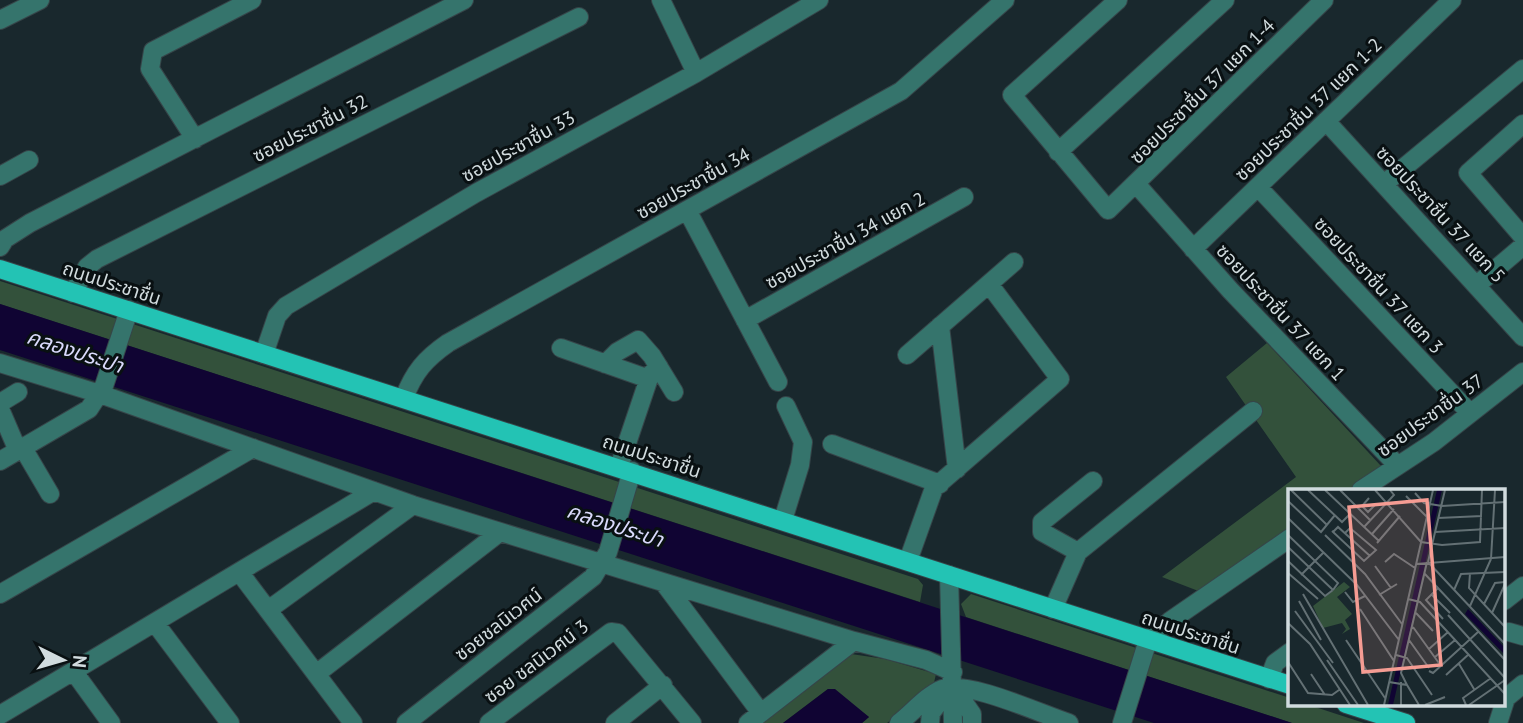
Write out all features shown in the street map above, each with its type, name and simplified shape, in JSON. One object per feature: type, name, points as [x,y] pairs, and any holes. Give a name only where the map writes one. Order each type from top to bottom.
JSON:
[{"type":"main road","name":"ถนนประชาชื่น","points":[[0,269],[1288,684]]},
{"type":"main road","points":[[1376,708],[1406,723]]},
{"type":"street","points":[[0,20],[40,0]]},
{"type":"street","points":[[195,139],[150,69],[149,60],[159,46],[252,0]]},
{"type":"street","points":[[0,247],[5,239],[30,223],[464,0]]},
{"type":"street","points":[[661,0],[696,73]]},
{"type":"street","name":"ซอยประชาชื่น 33","points":[[264,354],[276,316],[286,306],[477,192],[696,73],[819,0]]},
{"type":"street","name":"ซอยประชาชื่น 34","points":[[404,398],[412,375],[422,363],[448,343],[901,91],[1005,0]]},
{"type":"street","points":[[1118,0],[1012,95],[1058,152],[1225,0]]},
{"type":"street","name":"ซอยประชาชื่น 37 แยก 1-4","points":[[1058,152],[1108,210],[1137,185],[1324,0]]},
{"type":"street","name":"ซอยประชาชื่น 37 แยก 1-2","points":[[1193,249],[1452,0]]},
{"type":"street","name":"ซอยประชาชื่น 32","points":[[73,293],[87,267],[97,259],[579,17]]},
{"type":"street","points":[[1384,184],[1523,69]]},
{"type":"street","name":"ซอยประชาชื่น 37 แยก 5","points":[[1326,121],[1478,284],[1523,337]]},
{"type":"street","points":[[1523,124],[1468,173],[1523,237]]},
{"type":"street","points":[[0,176],[29,160]]},
{"type":"street","name":"ซอยประชาชื่น 37 แยก 1","points":[[1137,185],[1193,249],[1397,465]]},
{"type":"street","name":"ซอยประชาชื่น 37 แยก 3","points":[[1258,187],[1470,413]]},
{"type":"street","name":"ซอยประชาชื่น 34 แยก 2","points":[[745,320],[964,197]]},
{"type":"street","points":[[687,210],[778,382]]},
{"type":"street","points":[[1478,284],[1523,246]]},
{"type":"street","points":[[907,355],[1014,262]]},
{"type":"street","points":[[908,561],[928,501],[940,484],[1060,379],[989,284]]},
{"type":"street","points":[[0,461],[89,409],[102,390],[129,310]]},
{"type":"street","points":[[940,326],[957,469]]},
{"type":"street","points":[[605,364],[617,352],[638,340],[654,373],[674,392]]},
{"type":"street","points":[[561,348],[605,364],[654,373]]},
{"type":"street","points":[[0,363],[102,390],[413,505],[499,532],[605,558],[664,583],[926,660],[953,673],[971,690],[1069,723]]},
{"type":"street","name":"ซอยประชาชื่น 37","points":[[1362,489],[1434,442],[1523,372]]},
{"type":"street","points":[[605,558],[623,499],[626,469],[654,373]]},
{"type":"street","points":[[0,403],[18,392]]},
{"type":"street","points":[[783,520],[800,466],[803,442],[786,406]]},
{"type":"street","points":[[0,410],[50,494]]},
{"type":"street","points":[[1053,609],[1078,552],[1253,411]]},
{"type":"street","points":[[832,444],[940,484]]},
{"type":"street","points":[[0,594],[253,448]]},
{"type":"street","points":[[1078,552],[1042,532],[1042,522],[1093,481]]},
{"type":"street","points":[[0,715],[374,491]]},
{"type":"street","points":[[268,610],[413,505]]},
{"type":"street","points":[[316,674],[499,532]]},
{"type":"street","points":[[1123,720],[1148,640],[1170,621],[1288,539]]},
{"type":"street","name":"ซอยชลนิเวศน์","points":[[405,723],[593,577],[605,558]]},
{"type":"street","points":[[240,573],[353,723]]},
{"type":"street","points":[[949,575],[953,723]]},
{"type":"street","points":[[664,583],[755,718],[854,641]]},
{"type":"street","points":[[1506,599],[1523,586]]},
{"type":"street","points":[[155,623],[230,723]]},
{"type":"street","name":"ซอย ชลนิเวศน์ 3","points":[[489,723],[611,632],[618,633],[692,723]]},
{"type":"street","points":[[1269,678],[1275,663],[1288,653]]},
{"type":"street","points":[[74,671],[111,723]]},
{"type":"street","points":[[899,723],[942,689],[953,673]]},
{"type":"street","points":[[930,723],[931,713],[953,673]]},
{"type":"street","points":[[953,673],[972,714],[972,723]]},
{"type":"street","points":[[1506,698],[1523,684]]},
{"type":"street","points":[[615,723],[663,685]]},
{"type":"street","points":[[1498,723],[1503,706]]},
{"type":"green space","points":[[0,281],[918,579],[923,585],[920,602],[0,304]]},
{"type":"green space","points":[[1267,343],[1381,466],[1380,471],[1353,489],[1288,489],[1288,533],[1201,592],[1162,577],[1296,477],[1226,377]]},
{"type":"green space","points":[[971,594],[1288,697],[1288,706],[1312,706],[1364,723],[1292,723],[966,617],[961,604]]},
{"type":"green space","points":[[851,654],[885,659],[936,674],[933,687],[887,723],[862,723],[869,717],[828,689],[783,723],[754,723]]},
{"type":"water","name":"คลองประปา","points":[[0,304],[1292,723],[1154,723],[0,350]]},
{"type":"water","points":[[828,689],[835,689],[869,717],[862,723],[783,723]]}]
